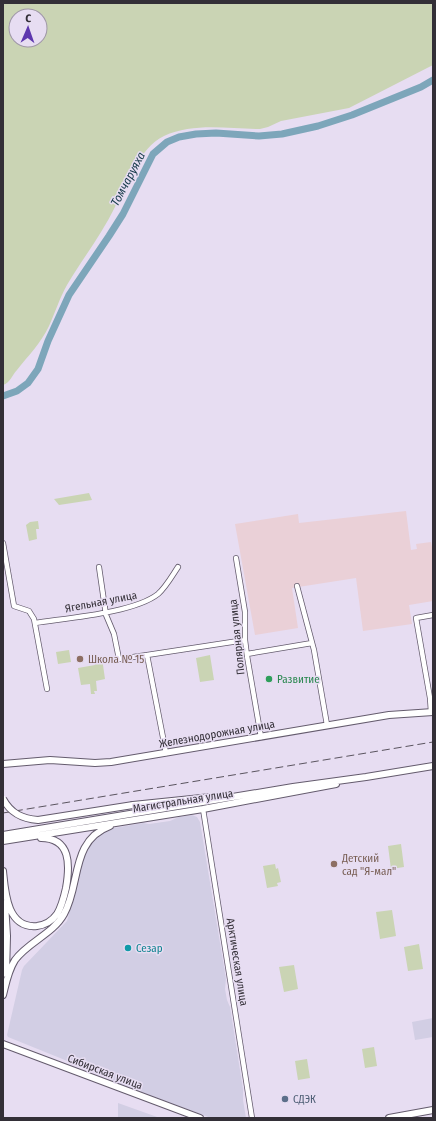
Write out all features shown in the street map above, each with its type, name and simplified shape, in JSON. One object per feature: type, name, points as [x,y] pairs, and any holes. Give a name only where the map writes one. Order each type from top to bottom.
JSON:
[{"type":"main road","name":"Железнодорожная улица","points":[[3,764],[50,760],[102,763],[389,715],[432,712]]},
{"type":"main road","name":"Магистральная улица","points":[[4,839],[294,787],[433,766]]},
{"type":"main road","name":"Магистральная улица","points":[[4,839],[203,809],[315,789],[366,777]]},
{"type":"main road","points":[[3,799],[18,816],[38,820],[133,805],[219,796],[262,789],[294,787]]},
{"type":"main road","points":[[3,996],[10,969],[16,960],[24,950],[52,928],[64,915],[85,845],[97,832],[127,821]]},
{"type":"main road","points":[[4,839],[42,838],[56,841],[61,845],[66,854],[68,869],[65,893],[58,913],[49,922],[41,926],[28,926],[18,921],[12,912],[5,890]]},
{"type":"main road","points":[[3,871],[7,949],[6,980],[3,996]]},
{"type":"main road","name":"Сибирская улица","points":[[3,1044],[200,1118]]},
{"type":"main road","points":[[389,1118],[433,1110]]},
{"type":"street","points":[[3,543],[14,606],[29,611],[33,616],[47,689]]},
{"type":"street","name":"Полярная улица","points":[[236,558],[245,612],[245,640],[261,737]]},
{"type":"street","points":[[99,567],[107,619],[114,634],[120,659],[245,640]]},
{"type":"street","name":"Ягельная улица","points":[[35,623],[106,612],[135,605],[151,599],[162,590],[178,567]]},
{"type":"street","points":[[297,586],[312,643],[327,725]]},
{"type":"street","points":[[432,712],[416,618],[433,615]]},
{"type":"street","points":[[247,654],[312,643]]},
{"type":"street","points":[[147,655],[166,753]]},
{"type":"street","name":"Арктическая улица","points":[[203,809],[252,1118]]},
{"type":"shaded area","points":[[406,511],[411,550],[417,549],[416,544],[431,542],[433,552],[433,601],[409,605],[412,624],[363,631],[356,578],[292,588],[298,628],[255,635],[235,524],[298,514],[299,523]]},
{"type":"shaded area","points":[[192,815],[197,817],[200,822],[226,979],[225,989],[230,1007],[246,1118],[211,1118],[114,1082],[107,1077],[8,1037],[7,1035],[22,970],[24,966],[67,921],[85,854],[91,843],[99,835],[114,828],[143,823],[149,824],[170,821],[179,817]]},
{"type":"shaded area","points":[[433,1018],[433,1037],[415,1040],[412,1022]]},
{"type":"shaded area","points":[[118,1103],[160,1118],[118,1118]]},
{"type":"green space","points":[[3,3],[433,3],[433,65],[349,108],[281,121],[260,129],[212,127],[187,129],[164,136],[147,149],[135,167],[104,227],[64,290],[49,326],[42,338],[9,381],[3,385]]},
{"type":"green space","points":[[89,493],[92,500],[59,505],[54,499]]},
{"type":"green space","points":[[38,521],[39,529],[36,529],[37,539],[29,541],[26,525],[30,522]]},
{"type":"green space","points":[[69,650],[71,662],[58,664],[56,652]]},
{"type":"green space","points":[[210,655],[214,680],[200,682],[196,658]]},
{"type":"green space","points":[[102,658],[105,679],[96,681],[97,691],[94,691],[95,694],[91,694],[90,684],[81,685],[78,668],[95,665],[94,660]]},
{"type":"green space","points":[[401,844],[404,867],[391,869],[388,846]]},
{"type":"green space","points":[[275,864],[276,869],[278,868],[281,882],[277,883],[278,886],[267,888],[263,866]]},
{"type":"green space","points":[[392,910],[396,936],[380,939],[376,912]]},
{"type":"green space","points":[[419,944],[423,969],[408,971],[404,947]]},
{"type":"green space","points":[[294,965],[298,989],[284,992],[279,967]]},
{"type":"green space","points":[[374,1047],[377,1066],[365,1068],[362,1049]]},
{"type":"green space","points":[[307,1059],[310,1078],[298,1080],[295,1061]]},
{"type":"waterway","name":"Томчаруяха","points":[[3,396],[17,391],[28,383],[38,369],[48,341],[69,295],[123,214],[153,154],[167,142],[179,137],[196,134],[216,133],[259,136],[282,134],[318,126],[352,115],[421,87],[433,80]]},
{"type":"railway","points":[[3,813],[433,742]]},
{"type":"place","name":"Школа № 15","points":[[80,659]]},
{"type":"place","name":"Развитие","points":[[269,679]]},
{"type":"place","name":"Детский сад \"Я-мал\"","points":[[334,864]]},
{"type":"place","name":"Сезар","points":[[128,948]]},
{"type":"place","name":"СДЭК","points":[[285,1099]]}]
